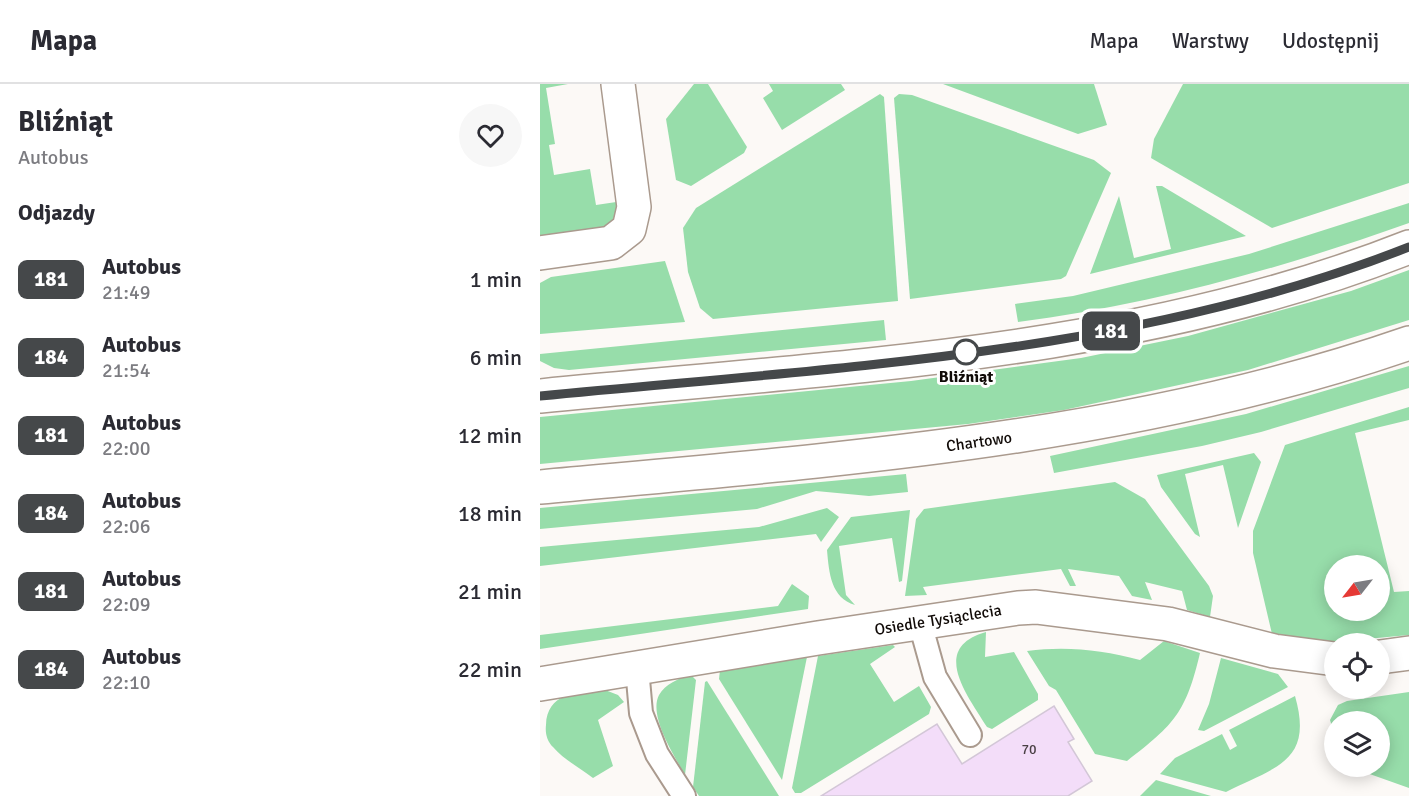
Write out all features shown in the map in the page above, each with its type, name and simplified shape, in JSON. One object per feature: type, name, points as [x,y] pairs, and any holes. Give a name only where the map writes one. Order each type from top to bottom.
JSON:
[{"type":"street","points":[[540,253],[611,243],[628,229],[634,207],[618,84]]},
{"type":"street","points":[[540,396],[868,364],[1053,342],[1119,329],[1257,295],[1409,247]]},
{"type":"street","name":"Chartowo","points":[[540,487],[887,453],[1070,429],[1200,403],[1293,380],[1409,343]]},
{"type":"street","name":"Osiedle Tysiąclecia","points":[[540,684],[920,623],[1036,607],[1168,624],[1274,651],[1324,658]]},
{"type":"street","points":[[1390,656],[1409,653]]},
{"type":"lane","points":[[920,623],[935,677],[970,735]]},
{"type":"lane","points":[[637,668],[640,713],[657,754],[684,796]]},
{"type":"green space","points":[[540,84],[568,84],[546,88],[555,144],[549,145],[554,175],[590,169],[596,205],[623,201],[622,211],[610,227],[540,238]]},
{"type":"green space","points":[[694,84],[708,84],[747,147],[744,153],[691,186],[676,180],[666,119]]},
{"type":"green space","points":[[769,84],[841,84],[845,90],[782,130],[763,98],[773,91]]},
{"type":"green space","points":[[943,84],[1094,84],[1107,125],[1078,134]]},
{"type":"green space","points":[[1183,84],[1409,84],[1409,183],[1272,228],[1151,158],[1154,139]]},
{"type":"green space","points":[[880,94],[884,97],[898,301],[713,319],[700,308],[688,272],[683,228],[696,208]]},
{"type":"green space","points":[[899,94],[912,95],[1094,160],[1111,173],[1066,276],[1061,279],[910,299],[894,98]]},
{"type":"green space","points":[[1156,186],[1162,186],[1246,236],[1090,274],[1119,196],[1134,258],[1171,249]]},
{"type":"green space","points":[[1409,203],[1409,223],[1265,270],[1117,306],[1018,322],[1015,304],[1073,296],[1249,254]]},
{"type":"green space","points":[[665,261],[685,322],[540,334],[540,283],[551,277]]},
{"type":"green space","points":[[1409,270],[1409,320],[1248,370],[1064,410],[968,424],[540,464],[540,417],[911,381],[1081,358],[1188,336],[1351,291]]},
{"type":"green space","points":[[884,320],[886,340],[569,370],[554,368],[540,361],[540,354]]},
{"type":"green space","points":[[1409,366],[1409,388],[1261,432],[1202,446],[1054,473],[1050,456],[1246,414]]},
{"type":"green space","points":[[1409,407],[1409,420],[1355,433],[1385,555],[1324,555],[1324,621],[1390,621],[1390,576],[1394,592],[1409,591],[1409,635],[1390,637],[1390,633],[1324,633],[1324,643],[1272,634],[1253,553],[1253,531],[1285,445]]},
{"type":"green space","points":[[1254,453],[1261,462],[1238,528],[1223,465],[1185,474],[1200,537],[1195,534],[1161,487],[1157,475]]},
{"type":"green space","points":[[906,474],[908,492],[869,496],[816,491],[757,509],[540,529],[540,508]]},
{"type":"green space","points":[[1115,482],[1145,499],[1209,586],[1213,596],[1210,617],[1187,610],[1182,591],[1145,582],[1152,600],[1132,596],[1119,576],[1068,569],[1076,586],[1070,586],[1061,569],[923,587],[927,595],[905,596],[916,519],[924,509]]},
{"type":"green space","points":[[827,508],[839,517],[821,542],[816,534],[540,566],[540,547],[759,527]]},
{"type":"green space","points":[[910,510],[902,581],[899,582],[892,538],[839,546],[846,595],[855,605],[847,602],[836,591],[827,550],[851,517]]},
{"type":"green space","points":[[792,584],[809,596],[808,609],[540,649],[540,635],[778,606]]},
{"type":"green space","points":[[986,632],[985,657],[1014,652],[1038,694],[1038,700],[992,729],[987,727],[963,688],[956,661],[959,649],[969,639]]},
{"type":"green space","points":[[1164,641],[1200,653],[1195,673],[1183,703],[1168,726],[1127,761],[1095,754],[1056,690],[1049,686],[1027,651],[1084,650],[1140,660]]},
{"type":"green space","points":[[893,645],[895,647],[870,664],[894,702],[919,686],[931,707],[929,714],[801,793],[795,793],[792,788],[818,656]]},
{"type":"green space","points":[[807,657],[782,780],[719,679],[720,670]]},
{"type":"green space","points":[[1221,658],[1278,674],[1288,687],[1204,731],[1198,730],[1209,704]]},
{"type":"green space","points":[[690,674],[696,680],[685,775],[664,736],[657,714],[657,704],[659,695],[665,688]]},
{"type":"green space","points":[[707,681],[779,796],[699,796],[693,787],[705,682]]},
{"type":"green space","points":[[600,688],[618,695],[624,702],[598,720],[613,766],[593,778],[553,747],[547,737],[546,725],[551,706],[564,696]]},
{"type":"green space","points":[[1409,692],[1409,788],[1378,777],[1390,777],[1390,711],[1335,711],[1338,705],[1347,701],[1390,699],[1390,695]]},
{"type":"green space","points":[[1295,696],[1300,718],[1299,735],[1294,749],[1274,768],[1226,792],[1160,774],[1175,758],[1222,734],[1230,750],[1237,746],[1229,730]]},
{"type":"green space","points":[[1156,780],[1211,796],[1140,796]]},
{"type":"building","points":[[1054,706],[1074,739],[1068,742],[1092,781],[1068,796],[821,796],[937,724],[962,764]]},
{"type":"bus line","name":"181","points":[[540,396],[868,364],[1053,342],[1173,317],[1257,295],[1321,277],[1409,247]]},
{"type":"place","name":"Bliźniąt","points":[[966,352]]}]
